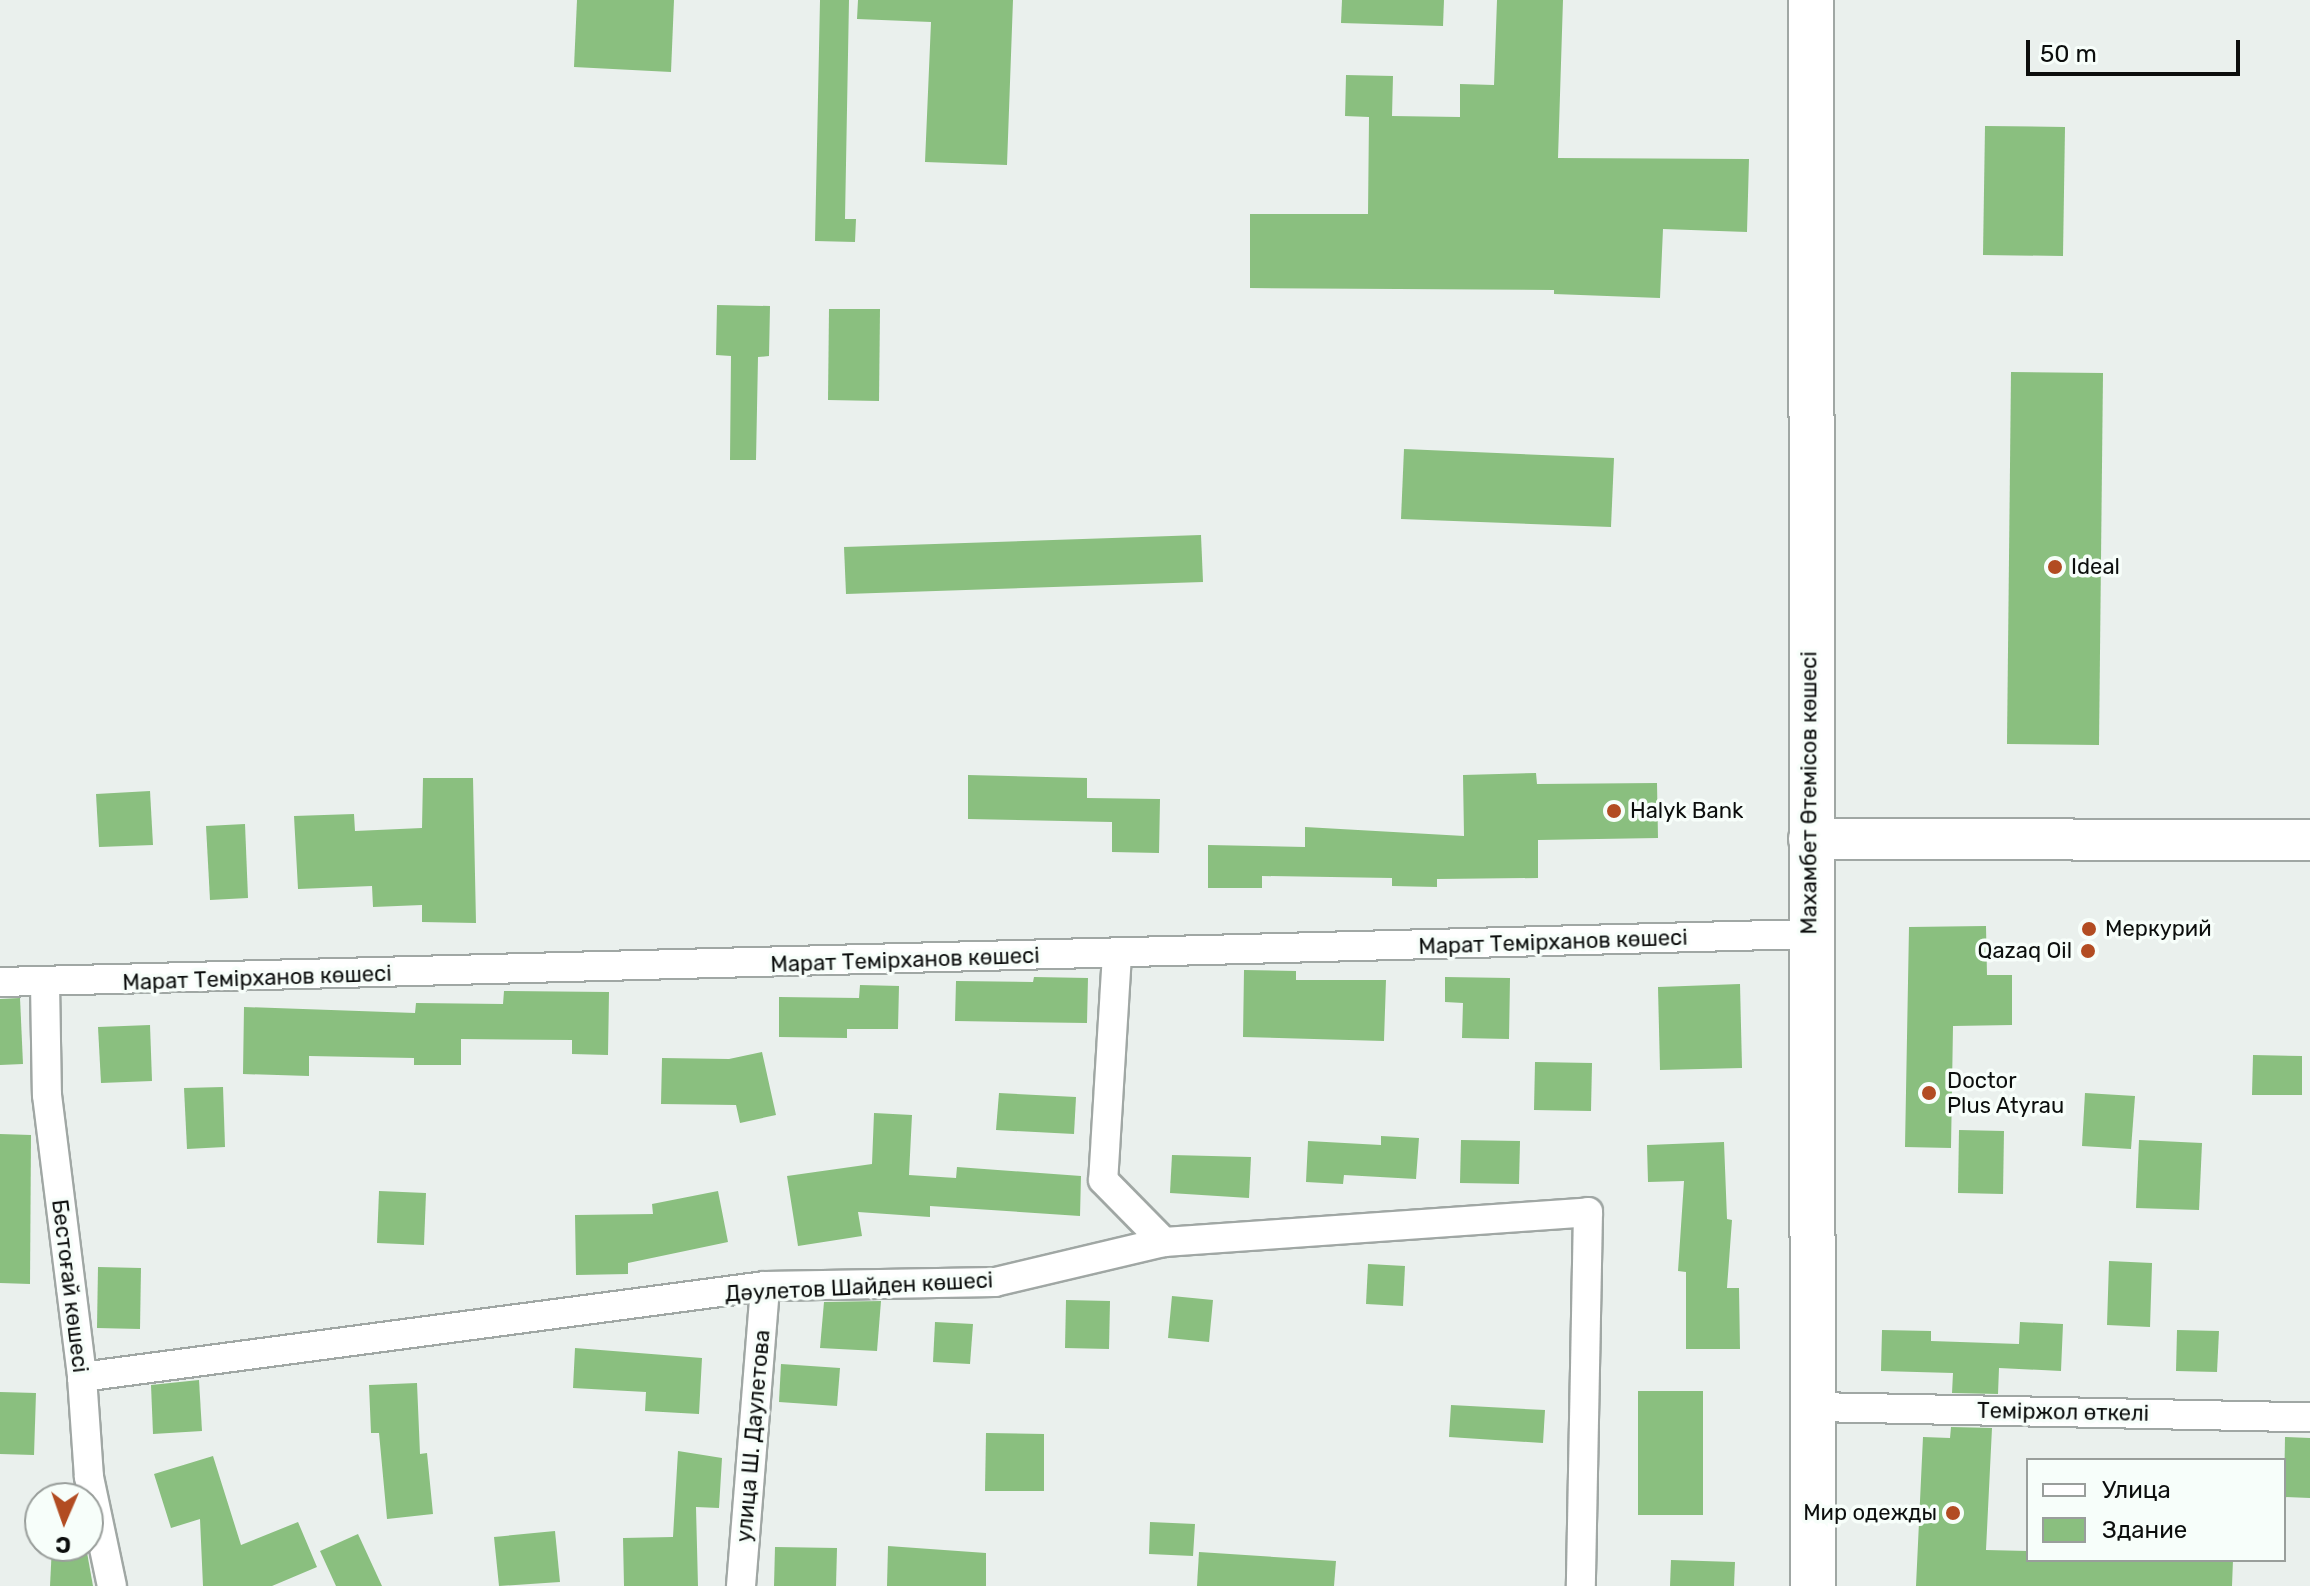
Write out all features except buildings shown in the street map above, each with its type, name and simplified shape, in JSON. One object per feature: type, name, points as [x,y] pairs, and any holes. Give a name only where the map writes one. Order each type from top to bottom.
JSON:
[{"type":"main road","name":"Махамбет Өтемісов көшесі","points":[[1811,0],[1809,839],[1815,1407],[1813,1586]]},
{"type":"street","points":[[1809,839],[2310,840]]},
{"type":"street","name":"Марат Темірханов көшесі","points":[[0,982],[45,984],[1810,934]]},
{"type":"street","points":[[1117,954],[1103,1180],[1164,1242]]},
{"type":"street","name":"Бестоғай көшесі","points":[[45,984],[47,1095],[82,1377],[89,1477],[112,1586]]},
{"type":"street","name":"Дәулетов Шайден көшесі","points":[[82,1377],[765,1286],[995,1282],[1164,1242],[1588,1212],[1581,1586]]},
{"type":"street","name":"улица Ш. Даулетова","points":[[741,1586],[765,1286]]},
{"type":"street","name":"Теміржол өткелі","points":[[1815,1407],[2310,1417]]},
{"type":"place","name":"Ideal","points":[[2055,567]]},
{"type":"place","name":"Halyk Bank","points":[[1614,811]]},
{"type":"place","name":"Меркурий","points":[[2089,929]]},
{"type":"place","name":"Qazaq Oil","points":[[2088,951]]},
{"type":"place","name":"Doctor Plus Atyrau","points":[[1929,1093]]},
{"type":"place","name":"Мир одежды","points":[[1953,1513]]}]
